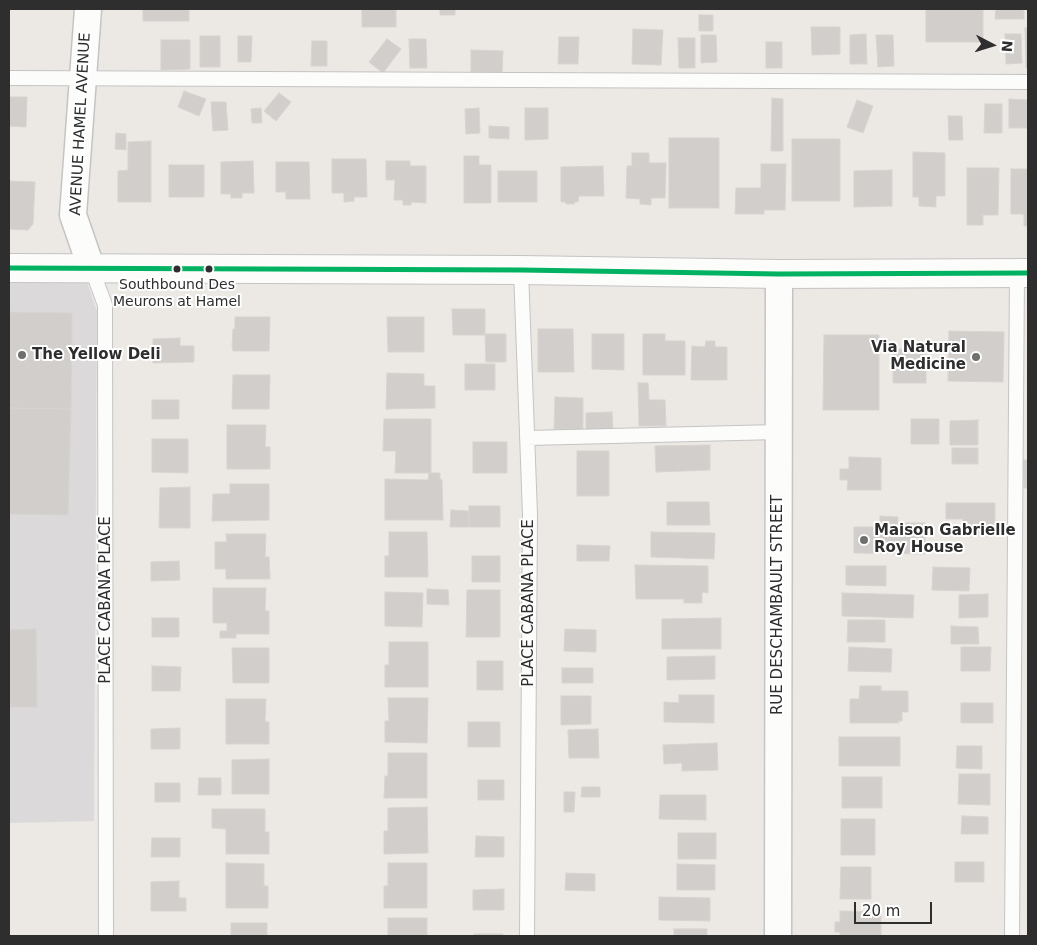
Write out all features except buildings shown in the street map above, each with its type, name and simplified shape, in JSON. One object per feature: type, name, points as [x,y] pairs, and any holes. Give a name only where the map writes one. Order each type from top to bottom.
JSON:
[{"type":"street","name":"AVENUE HAMEL AVENUE","points":[[88,9],[73,215],[91,268]]},
{"type":"street","points":[[9,268],[521,270],[779,274],[1022,273]]},
{"type":"street","name":"RUE DESCHAMBAULT STREET","points":[[778,936],[779,274]]},
{"type":"lane","points":[[9,78],[1028,82]]},
{"type":"lane","name":"PLACE CABANA PLACE","points":[[91,268],[106,305],[106,936]]},
{"type":"lane","name":"PLACE CABANA PLACE","points":[[521,270],[530,525],[527,936]]},
{"type":"lane","points":[[1012,936],[1022,420],[1022,273]]},
{"type":"lane","points":[[527,438],[779,432]]},
{"type":"shaded area","points":[[85,277],[97,311],[94,821],[9,823],[9,278]]},
{"type":"transit line","points":[[9,268],[521,270],[779,274],[1028,273]]},
{"type":"place","name":"Southbound Des Meurons at Hamel","points":[[177,269]]},
{"type":"place","name":"The Yellow Deli","points":[[22,355]]},
{"type":"place","name":"Via Natural Medicine","points":[[976,357]]},
{"type":"place","name":"Maison Gabrielle Roy House","points":[[864,540]]}]
